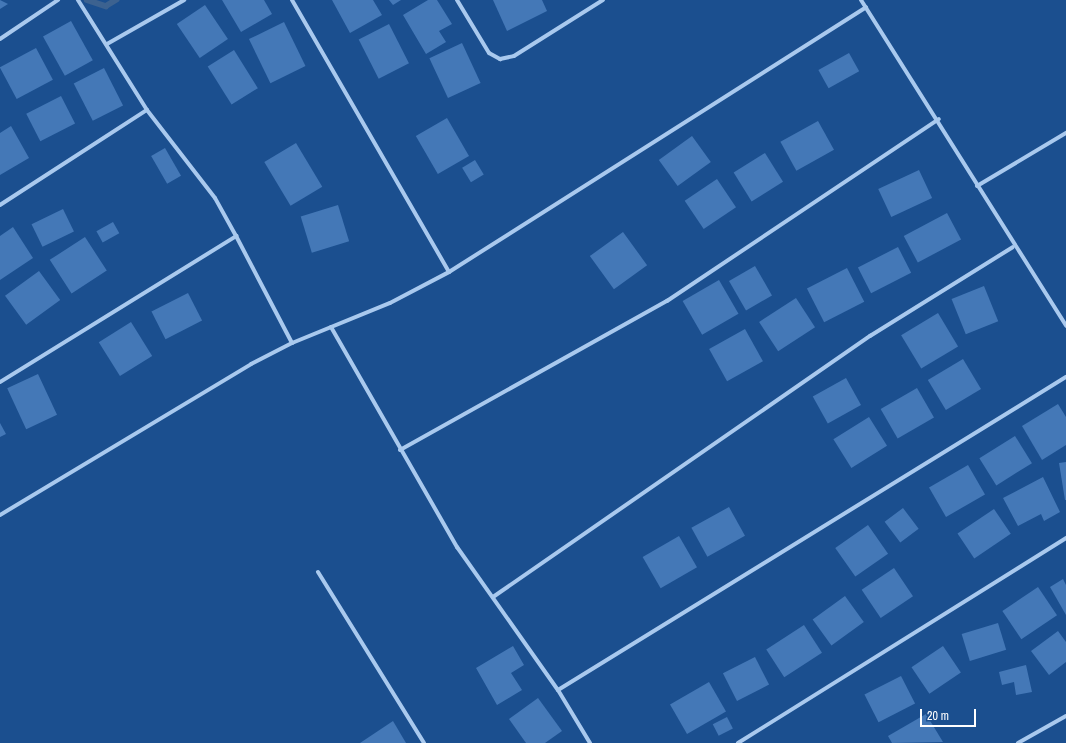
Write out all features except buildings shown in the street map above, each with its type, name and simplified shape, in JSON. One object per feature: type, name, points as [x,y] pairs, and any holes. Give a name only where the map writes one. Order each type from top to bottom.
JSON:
[{"type":"street","points":[[0,39],[58,0]]},
{"type":"street","points":[[78,0],[147,110],[215,198],[292,343]]},
{"type":"street","points":[[107,44],[184,0]]},
{"type":"street","points":[[292,0],[449,272]]},
{"type":"street","points":[[457,0],[489,53],[500,59],[514,56],[603,0]]},
{"type":"street","points":[[861,0],[939,119],[1013,247],[1066,326]]},
{"type":"street","points":[[0,515],[251,364],[292,343],[390,303],[449,272],[866,7]]},
{"type":"street","points":[[0,205],[147,110]]},
{"type":"street","points":[[400,450],[667,301],[939,119]]},
{"type":"street","points":[[977,186],[1066,133]]},
{"type":"street","points":[[0,382],[236,236]]},
{"type":"street","points":[[493,597],[870,336],[1013,247]]},
{"type":"street","points":[[331,327],[400,450],[457,547],[558,690],[590,743]]},
{"type":"street","points":[[558,690],[1066,377]]},
{"type":"street","points":[[738,743],[1066,538]]},
{"type":"street","points":[[318,572],[424,743]]},
{"type":"street","points":[[1018,743],[1066,716]]},
{"type":"waterway","points":[[87,0],[106,6],[116,0]]}]
